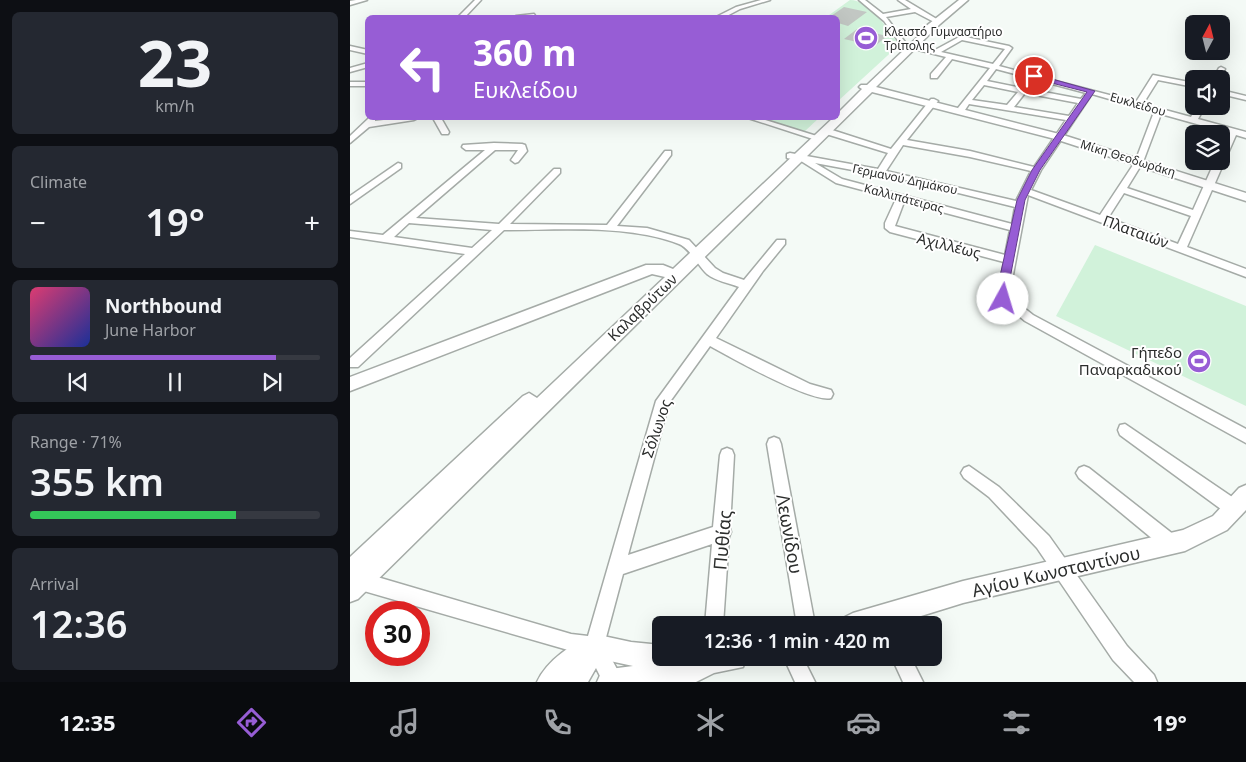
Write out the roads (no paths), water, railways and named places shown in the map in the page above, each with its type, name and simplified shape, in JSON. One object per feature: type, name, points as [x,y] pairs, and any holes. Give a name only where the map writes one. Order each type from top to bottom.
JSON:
[{"type":"main road","name":"Καλαβρύτων","points":[[840,115],[964,0]]},
{"type":"main road","name":"Καλαβρύτων","points":[[840,110],[869,87]]},
{"type":"main road","name":"Μίκη Θεοδωράκη","points":[[869,87],[1060,135]]},
{"type":"main road","name":"Μίκη Θεοδωράκη","points":[[933,103],[964,105],[1246,193]]},
{"type":"main road","name":"Καλαβρύτων","points":[[819,135],[830,120]]},
{"type":"main road","name":"Καλαβρύτων","points":[[352,581],[670,273],[695,252],[835,120]]},
{"type":"main road","name":"Μίκη Θεοδωράκη","points":[[1210,182],[1246,197]]},
{"type":"main road","points":[[358,381],[651,269],[670,273]]},
{"type":"main road","name":"Αγίου Κωνσταντίνου","points":[[895,616],[948,596],[1172,544],[1209,530],[1240,502]]},
{"type":"main road","points":[[550,682],[578,655],[594,646],[652,656]]},
{"type":"main road","points":[[612,682],[652,661]]},
{"type":"main road","points":[[612,682],[693,671],[701,666]]},
{"type":"street","points":[[350,3],[364,0]]},
{"type":"street","points":[[463,15],[478,0]]},
{"type":"street","points":[[723,15],[738,8],[767,0]]},
{"type":"street","points":[[862,0],[882,16],[911,48]]},
{"type":"street","points":[[901,0],[937,23]]},
{"type":"street","points":[[882,16],[916,10]]},
{"type":"street","points":[[902,12],[910,19]]},
{"type":"street","points":[[936,52],[961,38],[1009,48],[980,82],[964,105]]},
{"type":"street","points":[[350,48],[365,51]]},
{"type":"street","name":"Ευκλείδου","points":[[911,48],[936,52],[1034,76],[1246,135]]},
{"type":"street","points":[[934,76],[951,56]]},
{"type":"street","points":[[350,70],[365,65]]},
{"type":"street","points":[[1009,108],[1034,76]]},
{"type":"street","points":[[1139,104],[1156,76],[1185,83]]},
{"type":"street","points":[[980,82],[1083,102]]},
{"type":"street","points":[[350,84],[365,84]]},
{"type":"street","points":[[1091,91],[1036,170],[1025,191],[1014,228],[1002,294],[1005,301],[1013,308],[1102,360],[1246,436]]},
{"type":"street","points":[[1230,94],[1246,98]]},
{"type":"street","points":[[858,186],[877,172],[933,103]]},
{"type":"street","points":[[964,105],[1009,108],[1072,119]]},
{"type":"street","points":[[1102,219],[1140,160],[1158,110]]},
{"type":"street","points":[[1193,120],[1196,115]]},
{"type":"street","points":[[350,140],[371,120]]},
{"type":"street","points":[[350,128],[403,120]]},
{"type":"street","points":[[438,120],[445,132]]},
{"type":"street","points":[[760,120],[893,152]]},
{"type":"street","points":[[1230,140],[1234,131]]},
{"type":"street","points":[[901,142],[976,155],[1036,170]]},
{"type":"street","points":[[385,239],[494,146]]},
{"type":"street","points":[[466,147],[522,147],[523,151],[516,160]]},
{"type":"street","points":[[610,228],[668,153]]},
{"type":"street","name":"Γερμανού Δημάκου","points":[[794,157],[877,172],[1020,205]]},
{"type":"street","name":"Καλλιπάτειρας","points":[[794,157],[833,178],[1014,228]]},
{"type":"street","points":[[350,201],[398,166]]},
{"type":"street","points":[[358,381],[351,363],[474,252],[557,170]]},
{"type":"street","points":[[1181,248],[1216,170]]},
{"type":"street","points":[[1121,189],[1196,214]]},
{"type":"street","name":"Πλαταιών","points":[[1025,191],[1246,273]]},
{"type":"street","name":"Αχιλλέως","points":[[901,198],[890,228],[898,232],[1009,260]]},
{"type":"street","points":[[406,220],[500,227],[610,228],[654,232],[685,242],[711,271],[719,276],[747,285]]},
{"type":"street","points":[[350,234],[474,252]]},
{"type":"street","name":"Σόλωνος","points":[[574,682],[584,672],[594,646],[660,406],[707,339],[781,242]]},
{"type":"street","points":[[707,339],[791,382],[826,394]]},
{"type":"street","points":[[1125,430],[1240,502]]},
{"type":"street","name":"Λεωνίδου","points":[[774,444],[804,616]]},
{"type":"street","name":"Πυθίας","points":[[715,616],[728,455]]},
{"type":"street","points":[[1084,473],[1172,544]]},
{"type":"street","points":[[968,474],[994,492],[1033,531],[1062,569],[1120,654],[1147,682]]},
{"type":"street","points":[[617,566],[723,532]]},
{"type":"street","points":[[352,581],[571,643],[594,646],[612,682]]},
{"type":"street","points":[[797,666],[805,682]]},
{"type":"street","points":[[905,666],[914,682]]},
{"type":"place","name":"Κλειστό Γυμναστήριο Τρίπολης","points":[[866,38]]},
{"type":"place","name":"Γήπεδο Παναρκαδικού","points":[[1199,361]]}]
